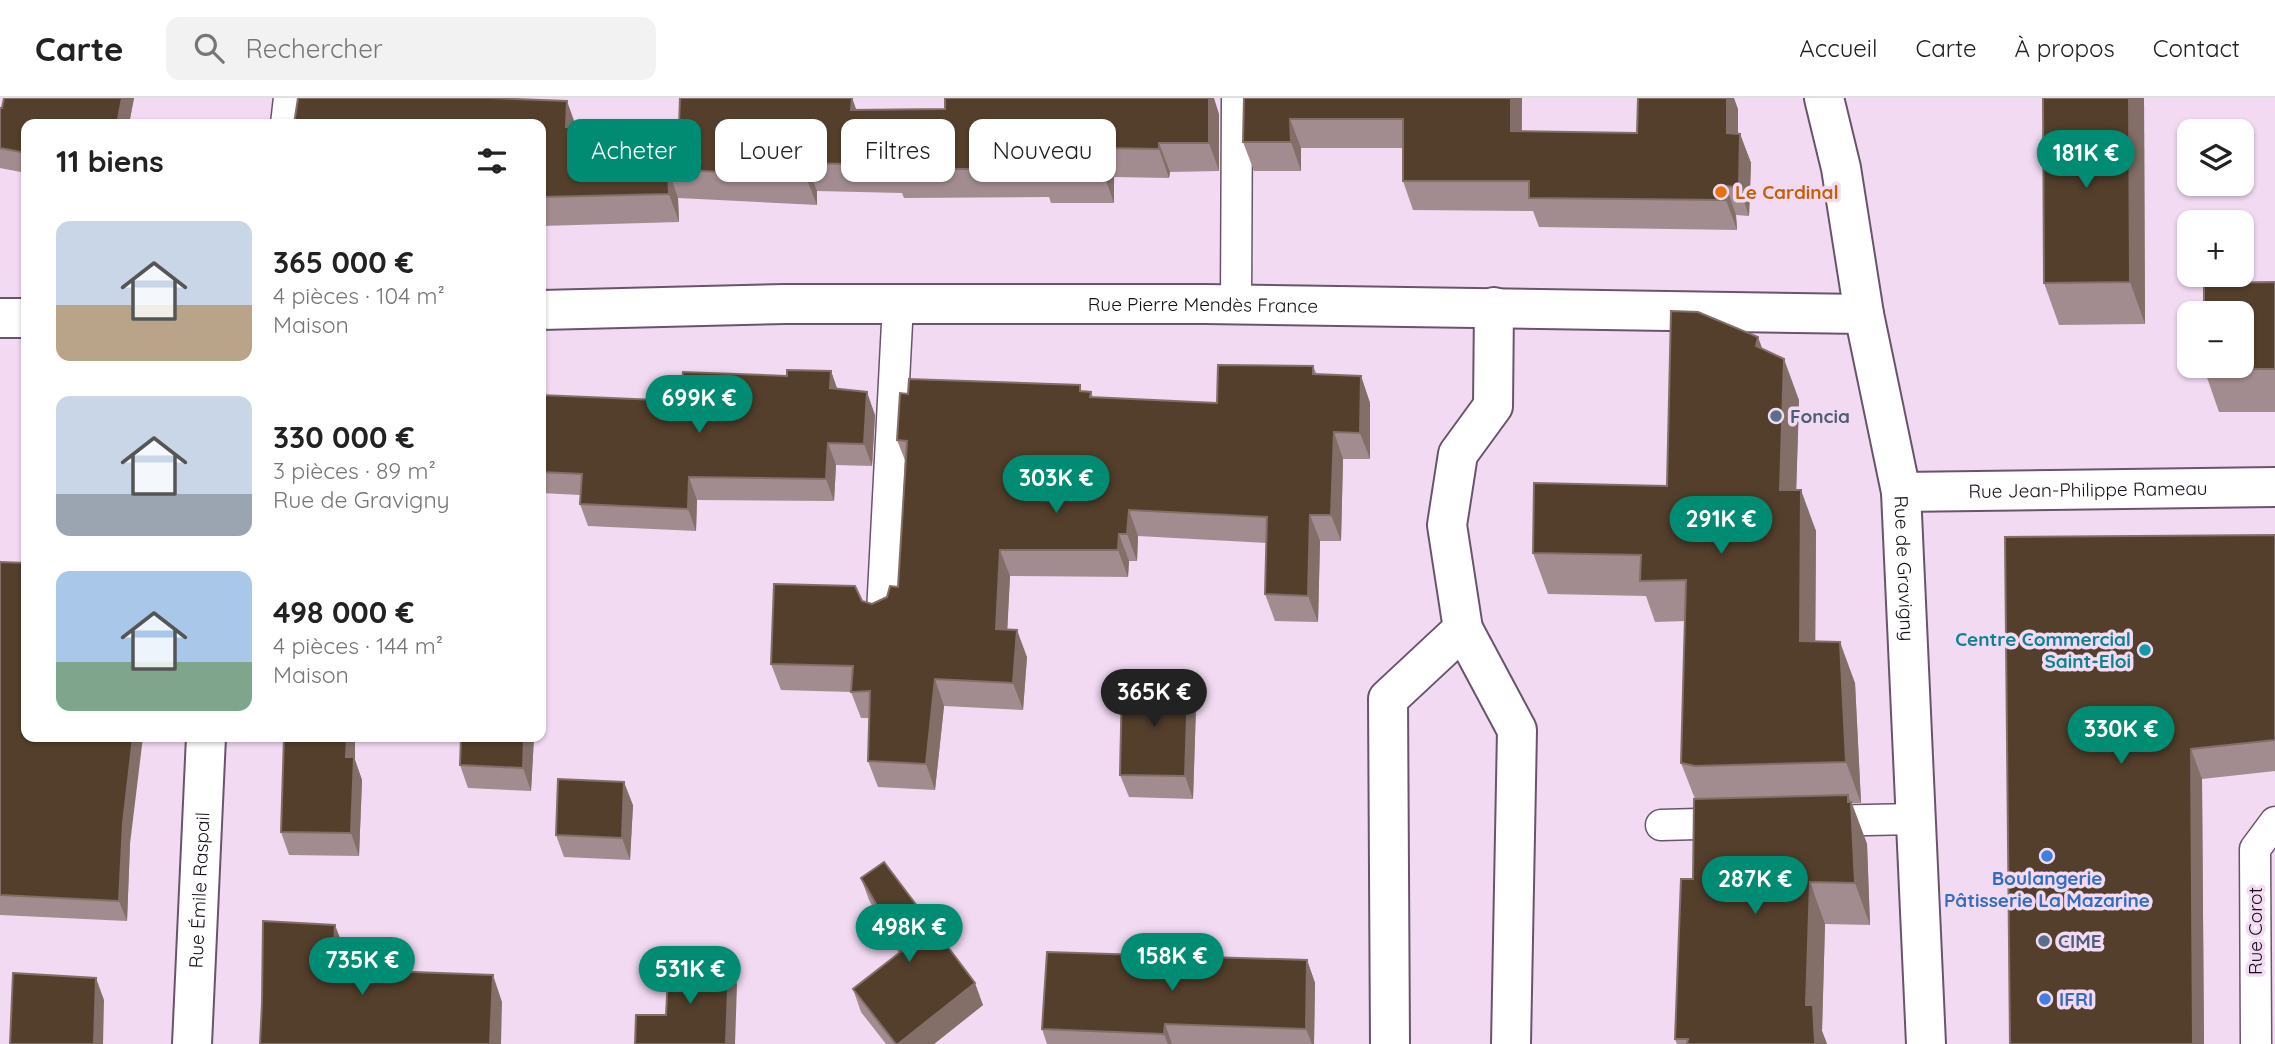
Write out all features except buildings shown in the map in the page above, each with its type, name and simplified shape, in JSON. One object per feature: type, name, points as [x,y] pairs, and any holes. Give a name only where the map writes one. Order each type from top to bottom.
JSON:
[{"type":"street","name":"Rue de Gravigny","points":[[1824,98],[1841,168],[1864,314],[1901,492],[1926,1044]]},
{"type":"street","name":"Rue Pierre Mendès France","points":[[546,310],[898,304],[1236,304],[1864,314]]},
{"type":"street","points":[[1494,307],[1493,407],[1458,454],[1447,525],[1463,629],[1517,730],[1511,1044]]},
{"type":"street","points":[[0,318],[21,318]]},
{"type":"street","name":"Rue Jean-Philippe Rameau","points":[[1901,492],[2275,487]]},
{"type":"street","points":[[1390,1044],[1388,699],[1463,629]]},
{"type":"street","name":"Rue Émile Raspail","points":[[192,1044],[206,742]]},
{"type":"lane","points":[[287,119],[289,98]]},
{"type":"lane","points":[[1236,304],[1237,98]]},
{"type":"lane","points":[[882,613],[898,304]]},
{"type":"lane","points":[[1661,825],[1916,819]]},
{"type":"lane","name":"Rue Corot","points":[[2256,1044],[2255,849],[2274,823]]},
{"type":"place","name":"Le Cardinal","points":[[1721,192]]},
{"type":"place","name":"Foncia","points":[[1776,416]]},
{"type":"place","name":"Centre Commercial Saint-Eloi","points":[[2145,650]]},
{"type":"place","name":"Boulangerie Pâtisserie La Mazarine","points":[[2047,856]]},
{"type":"place","name":"CIME","points":[[2044,941]]},
{"type":"place","name":"IFRI","points":[[2045,999]]}]
